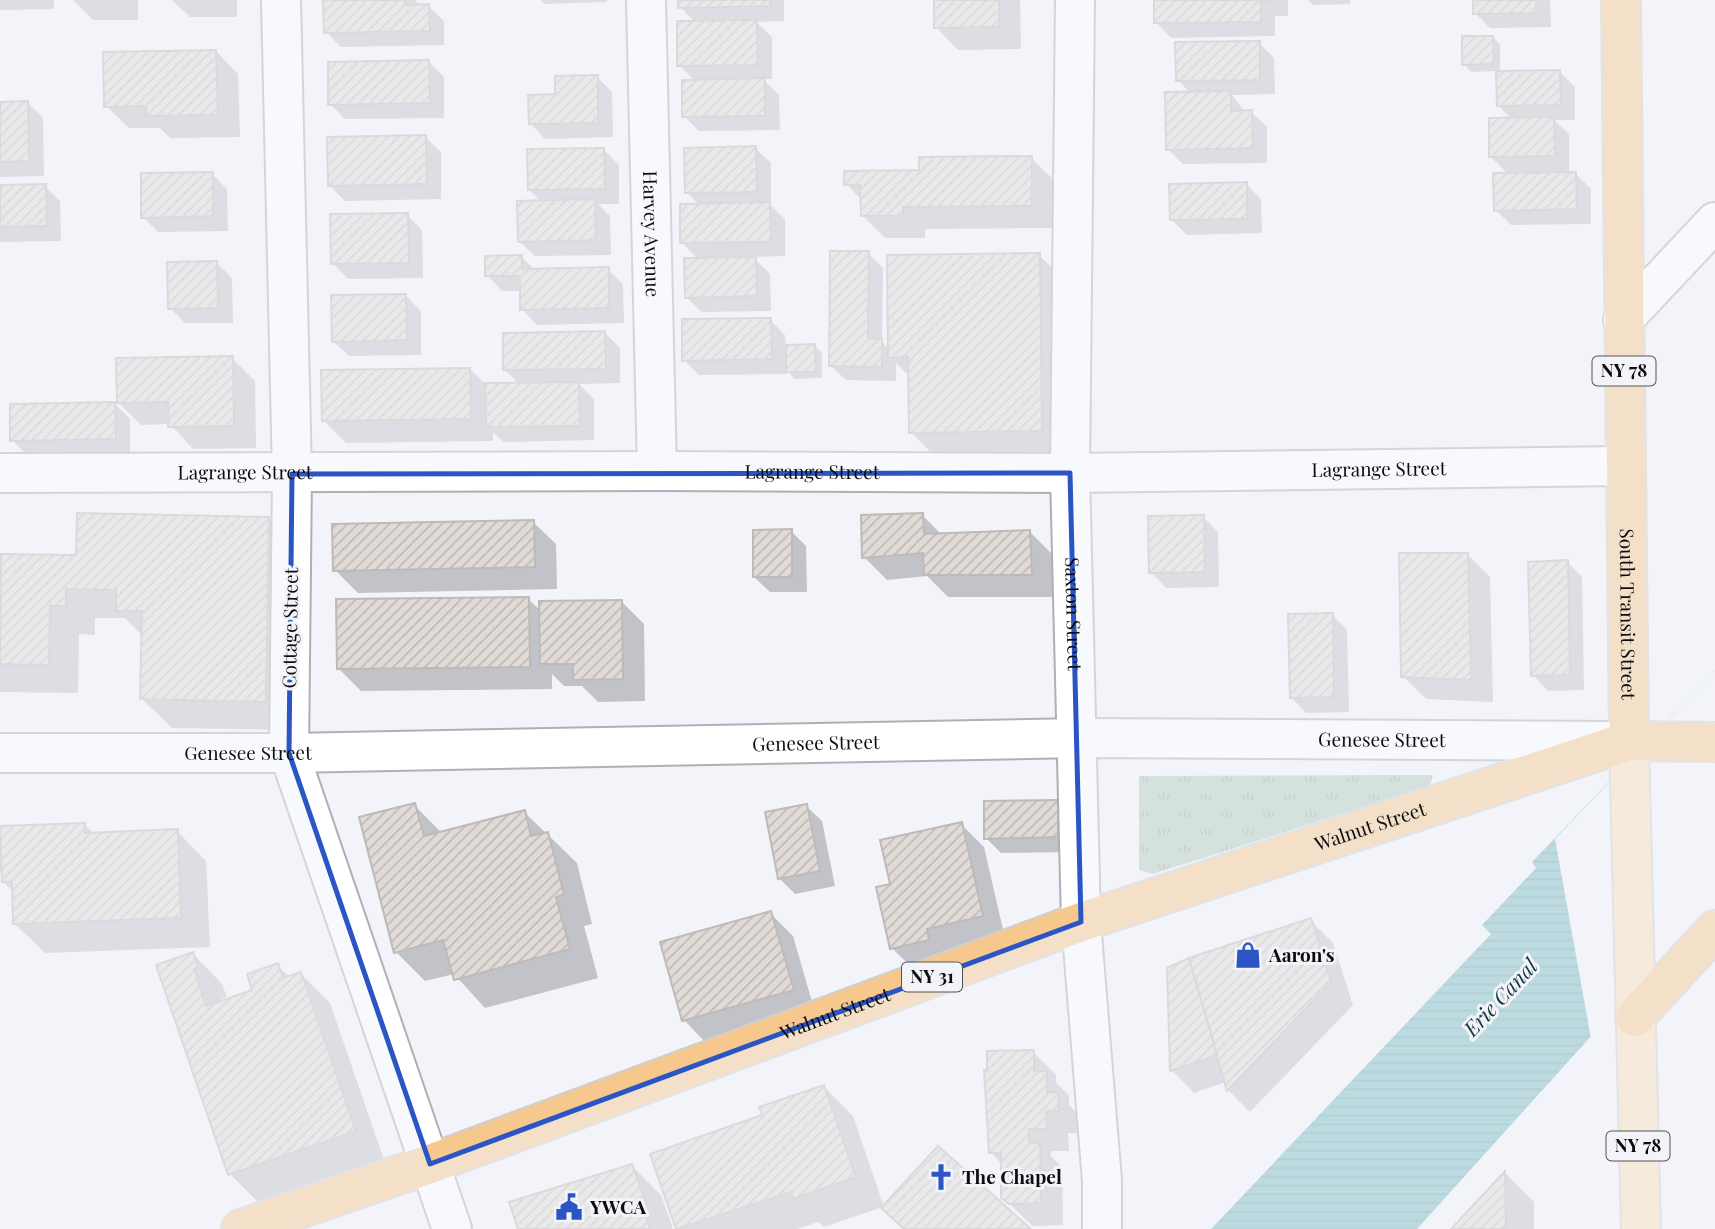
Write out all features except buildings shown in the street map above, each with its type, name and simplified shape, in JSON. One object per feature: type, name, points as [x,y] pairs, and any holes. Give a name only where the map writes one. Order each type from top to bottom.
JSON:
[{"type":"highway","name":"South Transit Street","points":[[1621,0],[1625,467],[1635,747]]},
{"type":"highway","name":"NY 31","points":[[1635,747],[1715,742]]},
{"type":"highway","name":"Walnut Street","points":[[241,1229],[430,1164],[1081,922],[1635,747]]},
{"type":"highway","points":[[1635,1017],[1715,930]]},
{"type":"main road","name":"South Transit Street","points":[[1635,747],[1635,1017],[1641,1229]]},
{"type":"street","name":"Cottage Street","points":[[281,0],[292,474],[289,753],[452,1229]]},
{"type":"street","name":"Harvey Avenue","points":[[646,0],[657,471]]},
{"type":"street","name":"Saxton Street","points":[[1075,0],[1070,473],[1081,922],[1102,1181],[1102,1229]]},
{"type":"street","points":[[1623,320],[1715,222]]},
{"type":"street","name":"Lagrange Street","points":[[0,473],[1070,473],[1625,467]]},
{"type":"street","name":"Genesee Street","points":[[0,753],[289,753],[1078,738],[1635,747]]},
{"type":"highlighted area","points":[[1070,473],[1081,922],[430,1164],[289,753],[292,474]]},
{"type":"green space","points":[[1433,775],[1430,786],[1153,874],[1139,870],[1139,776]]},
{"type":"water","name":"Erie Canal","points":[[1715,671],[1715,899],[1417,1229],[1211,1229],[1491,934],[1482,925],[1536,868],[1532,862]]},
{"type":"pier","points":[[1715,671],[1715,904],[1592,1044],[1555,839]]},
{"type":"place","name":"Aaron's","points":[[1248,955]]},
{"type":"place","name":"The Chapel","points":[[941,1177]]},
{"type":"place","name":"YWCA","points":[[569,1207]]}]
